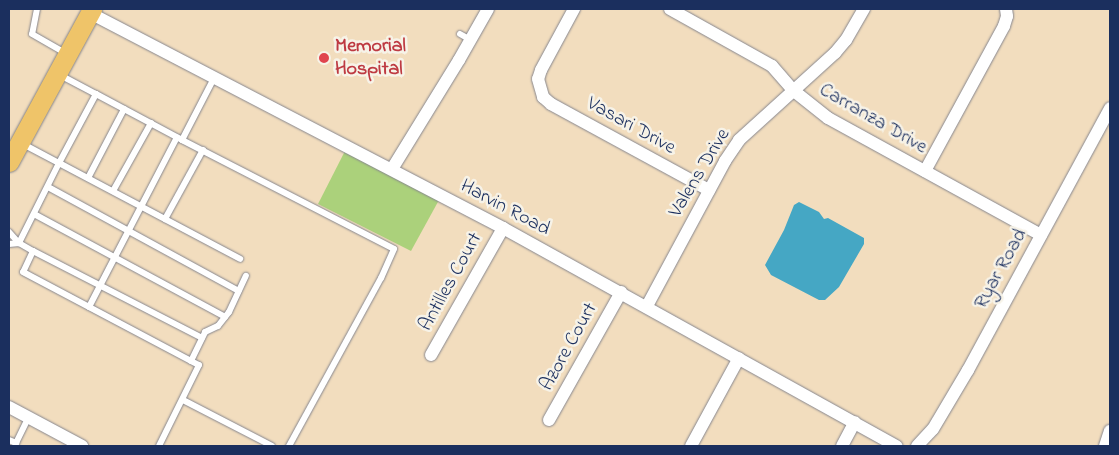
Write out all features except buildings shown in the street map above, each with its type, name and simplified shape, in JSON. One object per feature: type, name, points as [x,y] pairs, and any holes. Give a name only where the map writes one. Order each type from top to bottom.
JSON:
[{"type":"main road","points":[[9,162],[91,11]]},
{"type":"street","points":[[392,170],[466,37],[488,9]]},
{"type":"street","name":"Vasari Drive","points":[[574,9],[541,70],[538,79],[543,97],[550,104],[709,190]]},
{"type":"street","name":"Carranza Drive","points":[[670,9],[762,59],[772,66],[794,91],[828,118],[1041,235]]},
{"type":"street","name":"Valens Drive","points":[[647,306],[725,160],[740,140],[835,54],[846,40],[864,9]]},
{"type":"street","points":[[924,171],[1004,26],[1007,16],[1006,9]]},
{"type":"street","name":"Harvin Road","points":[[91,11],[214,78],[503,228],[897,446]]},
{"type":"street","name":"Ryar Road","points":[[918,445],[938,420],[1110,108]]},
{"type":"street","name":"Antilles Court","points":[[431,356],[503,228]]},
{"type":"street","name":"Azore Court","points":[[549,420],[621,292]]},
{"type":"street","points":[[691,446],[739,358]]},
{"type":"street","points":[[9,407],[82,446]]},
{"type":"street","points":[[842,446],[855,422]]},
{"type":"street","points":[[1105,446],[1110,431]]},
{"type":"lane","points":[[37,9],[32,34],[67,54]]},
{"type":"lane","points":[[57,73],[394,249],[381,278],[289,446]]},
{"type":"lane","points":[[89,307],[141,206],[214,78]]},
{"type":"lane","points":[[19,243],[96,94]]},
{"type":"lane","points":[[88,178],[124,109]]},
{"type":"lane","points":[[113,191],[151,123]]},
{"type":"lane","points":[[20,143],[240,259]]},
{"type":"lane","points":[[165,219],[203,150]]},
{"type":"lane","points":[[48,186],[239,291]]},
{"type":"lane","points":[[34,214],[226,316]]},
{"type":"lane","points":[[9,232],[19,243],[33,251],[202,338]]},
{"type":"lane","points":[[9,244],[19,243]]},
{"type":"lane","points":[[33,251],[23,272],[199,365],[159,446]]},
{"type":"lane","points":[[191,360],[205,332],[218,326],[226,316],[246,276]]},
{"type":"lane","points":[[183,400],[272,446]]},
{"type":"lane","points":[[9,440],[15,445],[28,418]]},
{"type":"green space","points":[[345,151],[439,200],[411,251],[318,204]]},
{"type":"water","points":[[799,202],[819,212],[824,219],[828,218],[864,238],[864,244],[839,287],[825,300],[819,300],[771,275],[765,265],[784,230],[794,205]]},
{"type":"place","name":"Memorial Hospital","points":[[324,58]]}]
